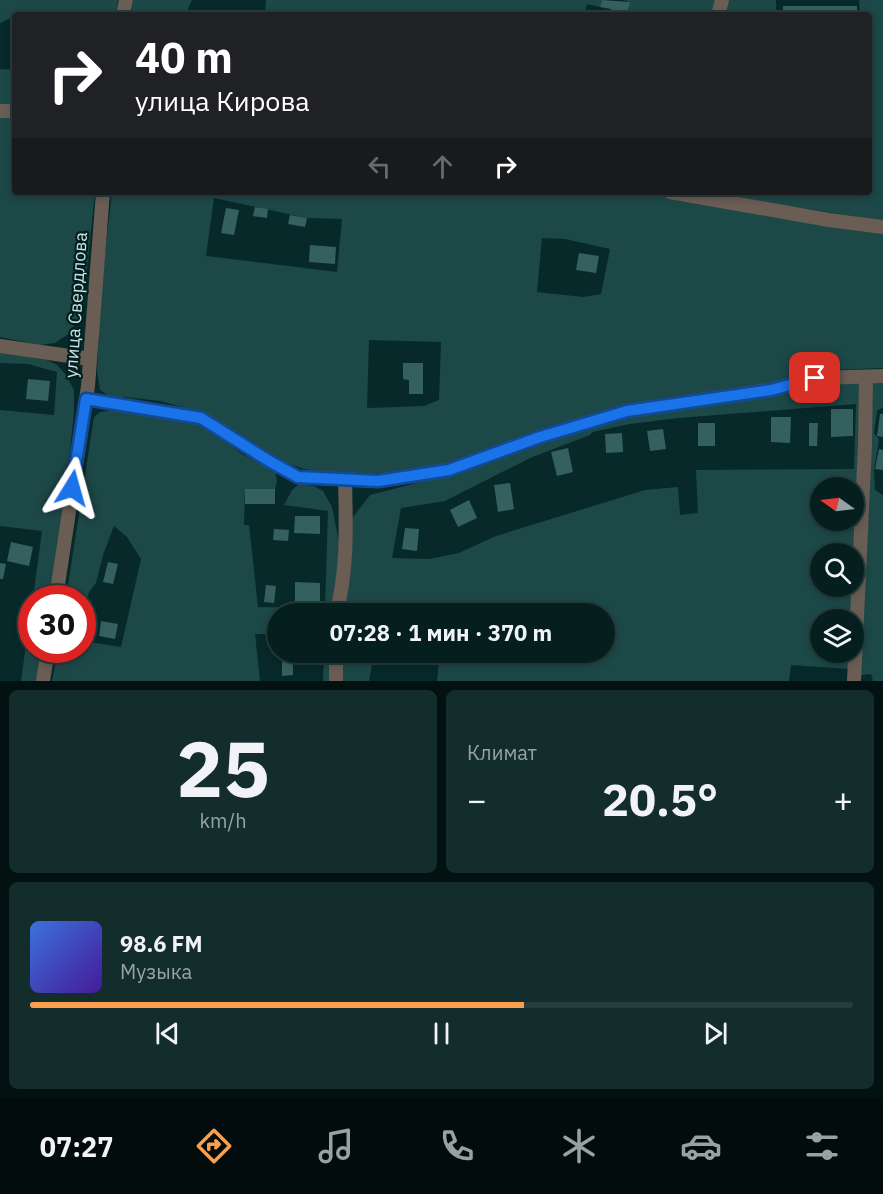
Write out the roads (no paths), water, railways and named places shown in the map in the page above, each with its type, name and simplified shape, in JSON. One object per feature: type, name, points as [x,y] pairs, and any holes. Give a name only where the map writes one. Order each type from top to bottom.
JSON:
[{"type":"street","name":"улица Свердлова","points":[[58,585],[86,399],[103,195]]},
{"type":"street","points":[[687,195],[883,227]]},
{"type":"street","points":[[0,346],[90,359]]},
{"type":"street","points":[[854,681],[866,376]]},
{"type":"street","points":[[86,399],[201,418],[298,477],[378,481],[449,470],[540,437],[627,411],[771,390],[815,378],[883,376]]},
{"type":"street","points":[[339,603],[343,587],[346,550],[345,479]]},
{"type":"street","points":[[43,681],[46,663]]},
{"type":"street","points":[[336,663],[336,681]]}]
